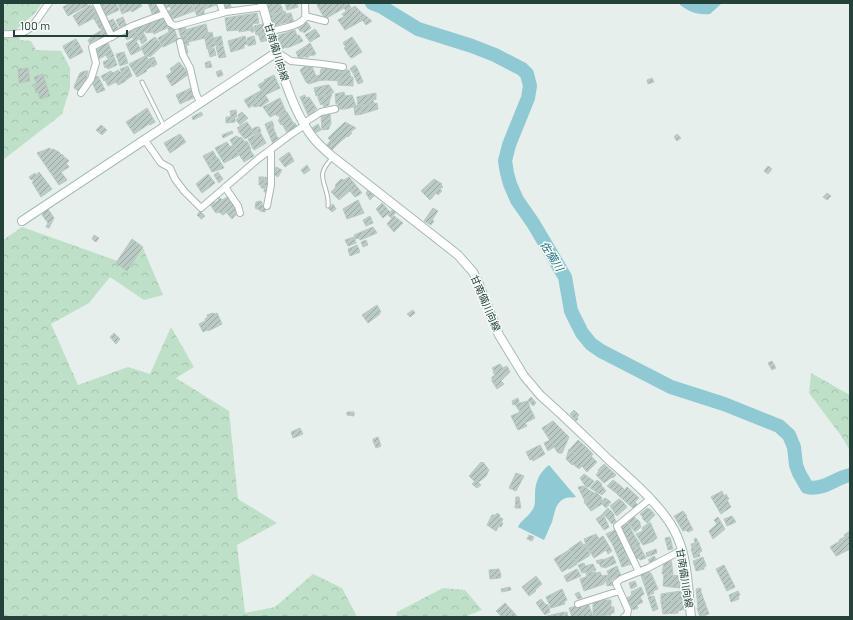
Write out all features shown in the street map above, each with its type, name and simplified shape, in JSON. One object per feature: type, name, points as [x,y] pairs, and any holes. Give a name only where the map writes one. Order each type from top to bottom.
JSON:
[{"type":"main road","name":"甘南備川向線","points":[[263,5],[290,95],[305,125],[315,140],[333,157],[458,255],[473,272],[499,335],[531,385],[650,499],[672,525],[682,550],[691,617]]},
{"type":"main road","points":[[22,221],[277,52]]},
{"type":"street","points":[[3,34],[16,35],[26,32],[31,28],[49,3]]},
{"type":"street","points":[[96,3],[112,37]]},
{"type":"street","points":[[159,3],[170,23],[175,26],[223,13],[263,5]]},
{"type":"street","points":[[220,3],[223,13]]},
{"type":"street","points":[[271,31],[296,25],[303,20],[305,16],[305,4]]},
{"type":"street","points":[[81,94],[91,79],[96,63],[92,47],[132,26],[164,14]]},
{"type":"street","points":[[305,16],[325,21]]},
{"type":"street","points":[[180,42],[183,56],[190,68],[196,94],[200,102]]},
{"type":"street","points":[[277,52],[291,61],[343,67]]},
{"type":"street","points":[[144,139],[161,163],[170,168],[175,179],[184,191],[200,208],[270,150],[305,125],[307,121],[321,112],[335,109]]},
{"type":"street","points":[[267,206],[271,185],[270,150]]},
{"type":"street","points":[[225,187],[238,206],[240,212]]},
{"type":"street","points":[[639,572],[617,526],[650,499]]},
{"type":"street","points":[[624,617],[627,615],[628,610],[616,583],[682,550]]},
{"type":"street","points":[[578,604],[619,591]]},
{"type":"lane","points":[[142,82],[164,126]]},
{"type":"lane","points":[[328,206],[329,200],[324,186],[322,172],[333,157]]},
{"type":"green space","points":[[7,3],[42,3],[35,13],[17,29],[20,40],[31,41],[36,50],[61,51],[70,68],[70,88],[62,114],[3,160],[3,7]]},
{"type":"green space","points":[[22,227],[129,265],[143,248],[163,295],[144,300],[110,277],[89,303],[51,324],[78,385],[128,367],[150,374],[171,327],[194,367],[176,378],[229,411],[238,499],[277,523],[237,545],[245,613],[275,607],[313,574],[342,588],[357,617],[3,617],[3,240]]},
{"type":"green space","points":[[811,373],[850,395],[850,451],[842,437],[809,393]]},
{"type":"green space","points":[[443,588],[465,590],[482,610],[464,617],[396,617],[397,612]]},
{"type":"water","points":[[678,3],[722,3],[710,14],[705,14],[685,9]]},
{"type":"water","points":[[549,465],[576,497],[566,498],[560,502],[544,540],[518,527],[534,507],[537,482],[540,475]]},
{"type":"building","points":[[70,3],[87,3],[88,5],[68,16],[63,7]]},
{"type":"building","points":[[116,3],[119,10],[106,16],[100,4]]},
{"type":"building","points":[[118,3],[140,3],[142,6],[132,12],[131,10],[122,14]]},
{"type":"building","points":[[148,3],[157,3],[161,13],[153,16]]},
{"type":"building","points":[[162,3],[171,3],[172,5],[164,9]]},
{"type":"building","points":[[175,3],[191,3],[194,11],[170,20],[166,12],[171,10],[170,6]]},
{"type":"building","points":[[192,3],[203,3],[205,9],[204,14],[197,16]]},
{"type":"building","points":[[203,3],[218,3],[219,4],[205,9]]},
{"type":"building","points":[[222,3],[230,3],[232,10],[224,10]]},
{"type":"building","points":[[266,3],[280,3],[283,11],[270,15]]},
{"type":"building","points":[[285,3],[297,3],[298,7],[287,10]]},
{"type":"building","points":[[318,3],[341,3],[344,8],[325,19],[317,5]]},
{"type":"building","points":[[341,3],[347,5],[349,4],[351,7],[346,11]]},
{"type":"building","points":[[90,5],[98,16],[79,26],[73,16]]},
{"type":"building","points":[[355,6],[372,21],[366,25],[355,10],[344,17],[342,14]]},
{"type":"building","points":[[355,10],[363,20],[345,30],[338,20]]},
{"type":"building","points":[[285,11],[288,22],[273,26],[270,16]]},
{"type":"building","points":[[257,13],[259,23],[252,24],[254,32],[251,32],[251,30],[239,32],[239,30],[227,31],[225,18]]},
{"type":"building","points":[[291,13],[294,23],[287,25],[288,22],[286,14]]},
{"type":"building","points":[[98,16],[104,27],[100,29],[94,19]]},
{"type":"building","points":[[123,17],[127,27],[121,30],[116,20]]},
{"type":"building","points":[[163,17],[169,27],[154,34],[148,23]]},
{"type":"building","points":[[113,19],[120,31],[115,33],[112,31],[107,22]]},
{"type":"building","points":[[305,20],[309,25],[301,32],[297,27]]},
{"type":"building","points":[[148,23],[153,32],[143,32],[147,40],[142,44],[134,28]]},
{"type":"building","points":[[206,24],[208,33],[204,34],[205,38],[188,42],[185,30]]},
{"type":"building","points":[[263,24],[265,32],[256,35],[254,26]]},
{"type":"building","points":[[170,25],[171,29],[174,28],[178,40],[163,47],[158,38],[169,32],[168,28]]},
{"type":"building","points":[[309,25],[311,28],[304,33],[302,30]]},
{"type":"building","points":[[185,26],[189,45],[186,45],[188,53],[186,53],[178,28]]},
{"type":"building","points":[[104,27],[108,36],[90,44],[88,40],[91,38],[90,37],[102,30],[101,28]]},
{"type":"building","points":[[133,28],[139,39],[136,41],[141,50],[131,55],[126,44],[134,39],[133,37],[127,40],[123,33]]},
{"type":"building","points":[[315,29],[320,36],[310,42],[305,35]]},
{"type":"building","points":[[295,30],[299,43],[280,49],[276,36]]},
{"type":"building","points":[[212,32],[215,46],[207,49],[204,34]]},
{"type":"building","points":[[265,32],[268,40],[261,42],[258,34]]},
{"type":"building","points":[[299,35],[303,41],[299,43],[296,36]]},
{"type":"building","points":[[221,36],[223,45],[216,46],[214,38]]},
{"type":"building","points":[[245,36],[247,44],[244,45],[244,48],[231,52],[228,41]]},
{"type":"building","points":[[254,36],[256,44],[248,46],[247,38]]},
{"type":"building","points":[[155,37],[162,46],[150,57],[146,57],[141,47]]},
{"type":"building","points":[[352,37],[355,41],[346,47],[343,43]]},
{"type":"building","points":[[76,39],[79,44],[65,51],[63,46]]},
{"type":"building","points":[[107,41],[114,56],[108,59],[106,55],[99,59],[94,48]]},
{"type":"building","points":[[355,41],[362,52],[352,58],[344,48]]},
{"type":"building","points":[[310,43],[316,54],[312,56],[306,46]]},
{"type":"building","points":[[79,44],[83,52],[70,59],[65,51]]},
{"type":"building","points":[[223,46],[226,57],[219,58],[216,47]]},
{"type":"building","points":[[306,46],[311,55],[306,58],[305,56],[299,59],[296,52]]},
{"type":"building","points":[[214,48],[216,55],[210,57],[208,49]]},
{"type":"building","points":[[124,52],[128,63],[120,66],[116,54]]},
{"type":"building","points":[[145,56],[152,66],[137,77],[129,64]]},
{"type":"building","points":[[114,57],[117,65],[108,69],[107,67],[105,68],[103,62]]},
{"type":"building","points":[[154,57],[157,64],[153,67],[149,59]]},
{"type":"building","points":[[210,61],[212,67],[206,68],[205,63]]},
{"type":"building","points":[[179,62],[189,74],[172,86],[166,76],[172,72],[170,69]]},
{"type":"building","points":[[311,64],[318,81],[312,83],[305,66]]},
{"type":"building","points":[[355,65],[358,70],[353,73],[350,69]]},
{"type":"building","points":[[128,66],[132,76],[126,80],[120,69]]},
{"type":"building","points":[[305,66],[312,83],[309,84],[306,82],[300,70]]},
{"type":"building","points":[[28,68],[30,81],[19,83],[18,69]]},
{"type":"building","points":[[335,68],[342,70],[341,81],[318,81],[316,76],[320,75],[321,69]]},
{"type":"building","points":[[118,70],[121,72],[126,81],[118,85],[116,82],[108,86],[101,76],[111,71],[113,73]]},
{"type":"building","points":[[221,70],[223,75],[218,77],[216,72]]},
{"type":"building","points":[[342,70],[349,70],[351,77],[353,77],[353,86],[338,85],[338,81],[341,81]]},
{"type":"building","points":[[358,70],[363,82],[358,84],[353,73]]},
{"type":"building","points":[[88,71],[86,79],[88,79],[80,91],[77,90],[74,88],[75,84],[80,73]]},
{"type":"building","points":[[43,74],[50,96],[40,99],[34,86],[37,85],[34,77]]},
{"type":"building","points":[[274,75],[280,88],[265,95],[258,85]]},
{"type":"building","points":[[98,76],[105,90],[97,93],[92,82],[94,78]]},
{"type":"building","points":[[652,78],[654,82],[648,84],[647,80]]},
{"type":"building","points":[[329,85],[334,92],[318,98],[314,88]]},
{"type":"building","points":[[191,88],[194,94],[192,95],[193,98],[180,104],[176,95]]},
{"type":"building","points":[[262,90],[269,101],[260,107],[253,95]]},
{"type":"building","points":[[344,92],[345,96],[352,95],[356,106],[346,109],[338,109],[335,94]]},
{"type":"building","points":[[332,93],[329,105],[324,107],[323,104],[321,105],[318,98]]},
{"type":"building","points":[[376,93],[376,99],[373,100],[374,104],[358,106],[357,97]]},
{"type":"building","points":[[253,95],[259,106],[254,107],[253,105],[249,108],[244,100]]},
{"type":"building","points":[[305,95],[306,98],[309,97],[317,109],[314,110],[315,114],[309,117],[300,97]]},
{"type":"building","points":[[280,98],[286,112],[270,117],[263,107]]},
{"type":"building","points":[[377,103],[378,109],[362,114],[361,105]]},
{"type":"building","points":[[361,105],[362,114],[355,115],[354,106]]},
{"type":"building","points":[[147,108],[155,122],[150,125],[149,124],[134,134],[126,122]]},
{"type":"building","points":[[236,110],[237,117],[235,117],[235,122],[226,123],[226,117],[231,117],[230,111]]},
{"type":"building","points":[[201,112],[203,115],[193,120],[192,117]]},
{"type":"building","points":[[242,112],[248,118],[240,125],[236,120],[239,117],[238,115]]},
{"type":"building","points":[[287,112],[294,124],[285,129],[278,120],[280,119],[279,116]]},
{"type":"building","points":[[330,114],[331,124],[329,129],[322,130],[321,115]]},
{"type":"building","points":[[272,121],[274,126],[272,126],[272,124],[266,127],[265,124]]},
{"type":"building","points":[[247,122],[254,134],[245,139],[237,128]]},
{"type":"building","points":[[345,122],[356,128],[350,132],[352,133],[348,137],[347,136],[340,142],[332,134]]},
{"type":"building","points":[[295,123],[297,127],[287,133],[285,129]]},
{"type":"building","points":[[272,124],[277,137],[280,139],[273,144],[266,127]]},
{"type":"building","points":[[318,124],[321,130],[315,133],[312,128]]},
{"type":"building","points":[[101,125],[107,130],[102,135],[96,130]]},
{"type":"building","points":[[259,127],[261,131],[254,134],[251,130]]},
{"type":"building","points":[[232,131],[233,133],[223,138],[222,135]]},
{"type":"building","points":[[260,132],[266,143],[254,150],[248,139]]},
{"type":"building","points":[[180,134],[186,142],[170,153],[164,143]]},
{"type":"building","points":[[332,134],[340,142],[336,146],[328,138]]},
{"type":"building","points":[[677,134],[681,138],[677,141],[674,137]]},
{"type":"building","points":[[236,136],[241,137],[245,142],[247,141],[254,156],[244,162],[230,140]]},
{"type":"building","points":[[330,141],[336,146],[332,150],[327,145]]},
{"type":"building","points":[[227,142],[230,147],[233,145],[239,155],[224,163],[215,148]]},
{"type":"building","points":[[50,148],[51,150],[53,149],[59,152],[61,155],[62,154],[69,161],[66,163],[69,167],[61,172],[67,180],[59,185],[37,153]]},
{"type":"building","points":[[213,151],[217,158],[207,163],[203,156]]},
{"type":"building","points":[[289,152],[294,161],[285,167],[279,159]]},
{"type":"building","points":[[217,158],[224,168],[212,172],[207,163]]},
{"type":"building","points":[[307,165],[310,170],[304,174],[301,170]]},
{"type":"building","points":[[768,166],[772,169],[768,174],[764,171]]},
{"type":"building","points":[[276,167],[282,170],[278,177],[273,174]]},
{"type":"building","points":[[39,172],[52,189],[41,197],[32,182],[34,181],[33,179],[31,180],[29,177],[35,173],[36,175]]},
{"type":"building","points":[[218,172],[223,179],[219,183],[214,175]]},
{"type":"building","points":[[208,174],[215,183],[202,193],[196,184]]},
{"type":"building","points":[[259,177],[264,177],[264,188],[261,188],[261,185],[259,185]]},
{"type":"building","points":[[265,177],[269,178],[269,192],[264,192]]},
{"type":"building","points":[[349,177],[362,193],[355,197],[350,191],[352,189],[344,180]]},
{"type":"building","points":[[341,179],[344,180],[335,188],[336,184]]},
{"type":"building","points":[[434,179],[442,184],[441,185],[443,187],[440,189],[442,191],[438,195],[436,193],[430,200],[421,191]]},
{"type":"building","points":[[344,180],[352,189],[339,200],[331,192]]},
{"type":"building","points":[[368,190],[375,195],[370,200],[366,193]]},
{"type":"building","points":[[827,193],[831,196],[827,200],[823,197]]},
{"type":"building","points":[[218,196],[222,200],[227,197],[234,206],[223,215],[219,212],[215,212],[210,204],[213,200],[215,203],[219,200],[216,197]]},
{"type":"building","points":[[358,200],[364,213],[347,219],[343,209]]},
{"type":"building","points":[[256,202],[262,202],[262,205],[266,206],[265,212],[255,208]]},
{"type":"building","points":[[382,203],[390,212],[383,218],[376,209]]},
{"type":"building","points":[[333,204],[336,209],[332,212],[328,208]]},
{"type":"building","points":[[236,205],[239,211],[232,219],[227,213]]},
{"type":"building","points":[[433,208],[438,211],[432,220],[434,221],[431,225],[424,221]]},
{"type":"building","points":[[48,209],[54,218],[49,228],[46,227],[48,223],[42,215],[44,213],[43,212]]},
{"type":"building","points":[[393,209],[396,212],[391,218],[388,215]]},
{"type":"building","points":[[200,211],[205,216],[201,219],[197,215]]},
{"type":"building","points":[[370,216],[373,223],[366,226],[363,220]]},
{"type":"building","points":[[394,216],[403,223],[394,232],[387,224]]},
{"type":"building","points":[[373,227],[377,233],[360,240],[359,238],[356,239],[354,235]]},
{"type":"building","points":[[94,235],[99,238],[96,242],[92,239]]},
{"type":"building","points":[[354,237],[356,243],[348,246],[345,240]]},
{"type":"building","points":[[132,239],[143,247],[127,271],[116,263]]},
{"type":"building","points":[[366,240],[368,245],[363,247],[361,242]]},
{"type":"building","points":[[357,245],[360,252],[350,256],[348,249]]},
{"type":"building","points":[[377,305],[381,312],[379,313],[380,314],[368,323],[362,315]]},
{"type":"building","points":[[413,310],[415,313],[410,317],[407,314]]},
{"type":"building","points":[[217,313],[222,324],[208,331],[205,319],[208,317],[207,315]]},
{"type":"building","points":[[205,321],[209,329],[203,332],[199,324]]},
{"type":"building","points":[[114,333],[120,339],[116,344],[110,337]]},
{"type":"building","points":[[772,361],[776,368],[772,370],[768,363]]},
{"type":"building","points":[[500,364],[503,368],[507,366],[510,372],[501,381],[504,384],[497,389],[492,381],[492,377],[495,375],[492,368]]},
{"type":"building","points":[[531,397],[536,403],[533,406],[528,400]]},
{"type":"building","points":[[518,398],[519,402],[513,405],[512,401]]},
{"type":"building","points":[[528,401],[535,418],[525,423],[527,426],[518,430],[511,416],[520,412],[515,404]]},
{"type":"building","points":[[574,410],[579,415],[576,421],[570,414]]},
{"type":"building","points":[[347,412],[354,412],[354,416],[347,415]]},
{"type":"building","points":[[553,421],[569,437],[562,453],[558,453],[542,428]]},
{"type":"building","points":[[300,428],[303,434],[293,438],[291,432]]},
{"type":"building","points":[[378,437],[381,446],[376,448],[373,439]]},
{"type":"building","points":[[550,440],[554,447],[548,451],[544,443]]},
{"type":"building","points":[[578,440],[587,448],[572,465],[568,461],[575,454],[570,449]]},
{"type":"building","points":[[540,445],[545,454],[533,461],[532,459],[530,460],[526,452]]},
{"type":"building","points":[[587,448],[593,454],[591,456],[597,462],[587,472],[582,466],[579,469],[573,464]]},
{"type":"building","points":[[569,449],[575,454],[568,461],[566,459]]},
{"type":"building","points":[[481,462],[483,462],[489,470],[486,476],[479,482],[476,479],[474,481],[469,476]]},
{"type":"building","points":[[604,464],[616,475],[604,483],[596,475],[599,471],[598,470]]},
{"type":"building","points":[[516,473],[524,476],[516,491],[509,488]]},
{"type":"building","points":[[584,474],[594,481],[589,487],[586,487],[580,478]]},
{"type":"building","points":[[476,480],[481,485],[477,488],[472,484]]},
{"type":"building","points":[[597,480],[602,484],[601,485],[606,491],[602,495],[590,488]]},
{"type":"building","points":[[613,480],[621,486],[615,492],[607,486]]},
{"type":"building","points":[[583,486],[594,493],[585,501],[578,487]]},
{"type":"building","points":[[621,486],[624,489],[619,496],[615,492]]},
{"type":"building","points":[[627,487],[639,498],[635,502],[637,504],[633,508],[619,496]]},
{"type":"building","points":[[722,491],[724,496],[726,494],[729,499],[727,500],[731,507],[721,514],[711,497]]},
{"type":"building","points":[[596,492],[602,498],[602,504],[591,511],[584,502]]},
{"type":"building","points":[[516,497],[519,497],[521,508],[515,508]]},
{"type":"building","points":[[605,498],[611,502],[606,508],[601,503]]},
{"type":"building","points":[[619,499],[627,507],[617,516],[610,506]]},
{"type":"building","points":[[608,508],[614,514],[616,521],[612,524],[603,513]]},
{"type":"building","points":[[647,508],[655,515],[647,523],[640,514]]},
{"type":"building","points":[[683,511],[687,516],[693,530],[688,532],[686,530],[683,531],[674,516]]},
{"type":"building","points":[[497,513],[500,515],[499,517],[503,519],[501,523],[503,523],[496,531],[487,525],[492,515],[496,515]]},
{"type":"building","points":[[603,514],[609,527],[604,530],[596,519]]},
{"type":"building","points":[[732,516],[736,522],[727,526],[724,519]]},
{"type":"building","points":[[634,517],[640,522],[641,527],[635,532],[628,522]]},
{"type":"building","points":[[718,517],[725,529],[713,539],[709,531],[717,524],[714,520]]},
{"type":"building","points":[[650,522],[657,538],[654,541],[643,545],[636,534],[643,531],[642,528]]},
{"type":"building","points":[[628,523],[634,535],[626,538],[621,527]]},
{"type":"building","points":[[615,530],[619,537],[611,542],[606,534]]},
{"type":"building","points":[[850,531],[850,542],[844,535]]},
{"type":"building","points":[[596,534],[599,539],[587,547],[584,539]]},
{"type":"building","points":[[529,535],[534,537],[532,541],[527,539]]},
{"type":"building","points":[[634,535],[640,544],[631,549],[626,539]]},
{"type":"building","points":[[603,536],[612,551],[608,554],[606,550],[594,558],[587,547]]},
{"type":"building","points":[[846,536],[850,542],[850,549],[836,556],[830,547]]},
{"type":"building","points":[[619,537],[624,546],[615,550],[611,541]]},
{"type":"building","points":[[670,537],[673,549],[668,550],[665,538]]},
{"type":"building","points":[[696,538],[700,545],[692,548],[691,544],[695,543],[694,539]]},
{"type":"building","points":[[581,541],[583,545],[571,552],[569,549]]},
{"type":"building","points":[[585,544],[590,554],[577,563],[571,552]]},
{"type":"building","points":[[639,545],[646,558],[640,560],[639,558],[636,559],[631,549]]},
{"type":"building","points":[[623,546],[628,555],[619,559],[615,550]]},
{"type":"building","points":[[700,546],[702,551],[699,553],[700,556],[694,558],[691,549]]},
{"type":"building","points":[[656,549],[657,553],[647,557],[646,553]]},
{"type":"building","points":[[569,550],[577,564],[562,572],[554,559]]},
{"type":"building","points":[[613,556],[616,563],[605,568],[601,567],[596,561],[603,560]]},
{"type":"building","points":[[626,556],[631,564],[622,567],[619,559]]},
{"type":"building","points":[[654,556],[657,560],[651,564],[648,560]]},
{"type":"building","points":[[703,557],[706,566],[704,569],[696,571],[693,561]]},
{"type":"building","points":[[671,558],[673,574],[662,574],[664,562]]},
{"type":"building","points":[[584,563],[585,566],[593,564],[596,570],[582,573],[578,565]]},
{"type":"building","points":[[724,565],[735,587],[727,591],[716,569]]},
{"type":"building","points":[[617,566],[621,576],[611,580],[607,571]]},
{"type":"building","points":[[499,569],[501,576],[500,578],[490,579],[489,570]]},
{"type":"building","points":[[577,569],[581,576],[567,582],[564,576]]},
{"type":"building","points":[[649,571],[650,574],[644,576],[645,580],[643,581],[641,575]]},
{"type":"building","points":[[600,572],[602,576],[608,575],[611,580],[584,591],[580,579]]},
{"type":"building","points":[[586,573],[597,573],[587,577]]},
{"type":"building","points":[[651,573],[658,589],[653,591],[654,593],[648,596],[643,581],[645,580],[644,576]]},
{"type":"building","points":[[664,574],[680,576],[680,588],[663,586]]},
{"type":"building","points":[[536,576],[542,584],[529,596],[522,587]]},
{"type":"building","points":[[611,580],[613,585],[607,586],[606,581]]},
{"type":"building","points":[[635,581],[637,586],[631,589],[629,583]]},
{"type":"building","points":[[510,587],[511,590],[502,592],[501,589]]},
{"type":"building","points":[[641,587],[644,594],[640,597],[643,602],[637,605],[638,608],[633,610],[627,598],[632,595],[631,592]]},
{"type":"building","points":[[700,588],[709,614],[700,617],[697,608],[696,589]]},
{"type":"building","points":[[562,589],[567,600],[564,602],[565,604],[551,608],[546,597]]},
{"type":"building","points":[[681,591],[683,599],[661,602],[661,594]]},
{"type":"building","points":[[738,591],[740,595],[738,597],[739,599],[731,602],[729,595]]},
{"type":"building","points":[[579,592],[582,598],[578,599],[575,594]]},
{"type":"building","points":[[654,596],[658,609],[653,611],[648,597]]},
{"type":"building","points":[[541,599],[550,608],[550,612],[545,615],[536,603]]},
{"type":"building","points":[[683,599],[685,609],[678,611],[678,613],[663,614],[661,602]]},
{"type":"building","points":[[597,600],[611,600],[611,607],[614,607],[614,613],[611,613],[611,615],[593,616],[593,602],[597,602]]},
{"type":"building","points":[[505,603],[518,617],[502,617],[496,611]]},
{"type":"building","points":[[588,603],[593,617],[572,617],[569,608]]},
{"type":"building","points":[[567,612],[568,617],[547,617],[547,616]]},
{"type":"waterway","name":"佐備川","points":[[372,3],[382,7],[418,29],[495,55],[522,69],[527,74],[530,86],[528,98],[509,145],[505,161],[507,173],[517,200],[533,223],[565,277],[571,311],[582,333],[591,344],[601,351],[671,387],[724,404],[779,426],[789,435],[794,447],[796,465],[807,487],[813,488],[824,486],[850,475]]}]
